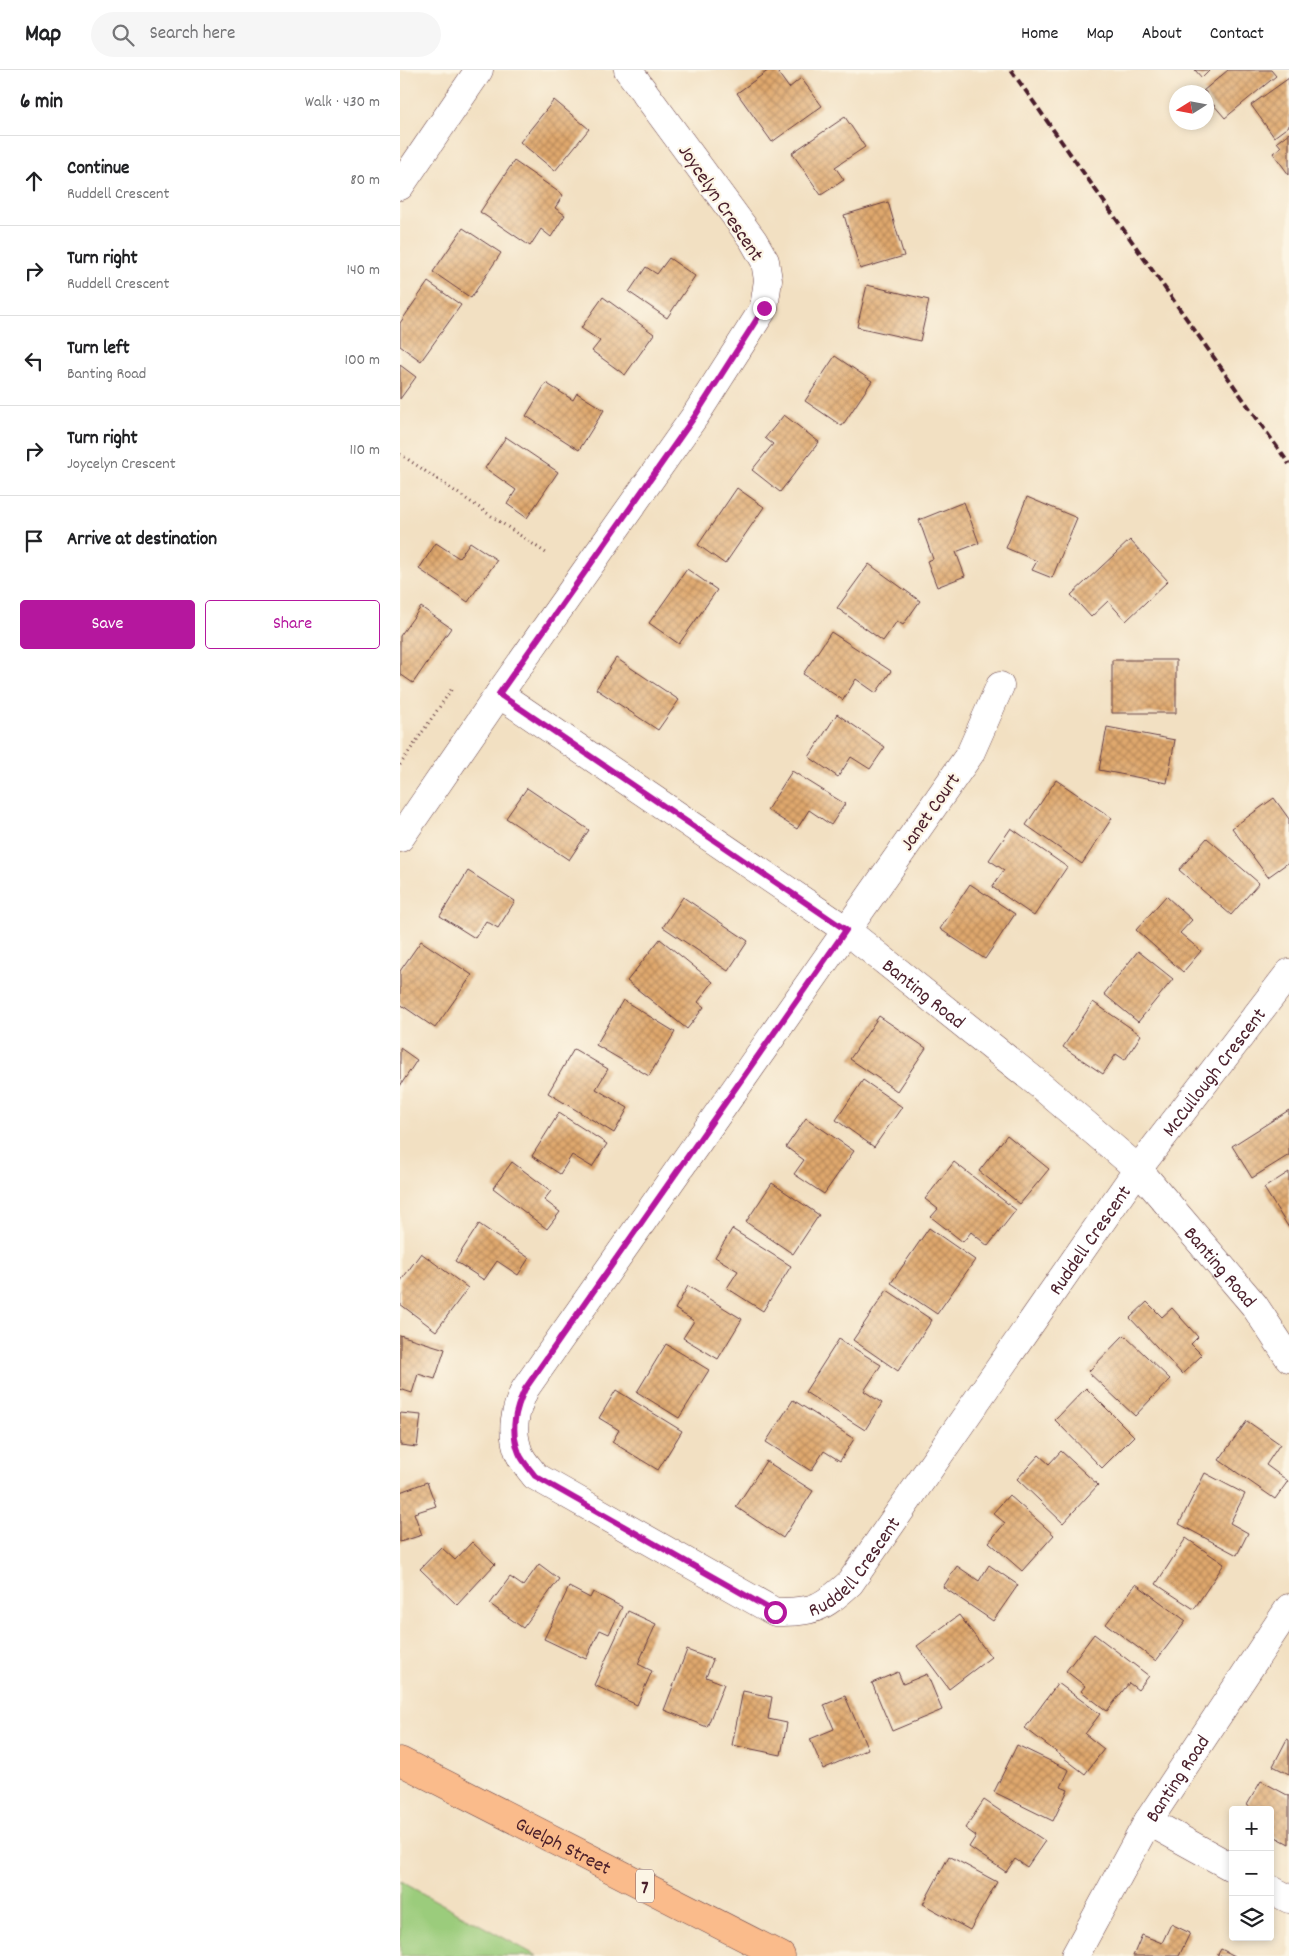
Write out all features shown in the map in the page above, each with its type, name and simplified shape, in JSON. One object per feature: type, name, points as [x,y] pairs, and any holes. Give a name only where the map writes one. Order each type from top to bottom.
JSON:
[{"type":"main road","name":"Guelph Street","points":[[400,1761],[781,1956]]},
{"type":"street","points":[[400,186],[479,70]]},
{"type":"street","name":"Joycelyn Crescent","points":[[400,838],[695,416],[764,308],[768,280],[765,261],[753,240],[628,70]]},
{"type":"street","name":"Janet Court","points":[[846,930],[970,754],[1000,686]]},
{"type":"street","name":"Banting Road","points":[[499,694],[846,930],[1041,1086],[1138,1169],[1254,1305],[1289,1358]]},
{"type":"street","name":"Ruddell Crescent","points":[[846,930],[525,1389],[516,1408],[514,1429],[519,1454],[535,1476],[775,1612],[806,1612],[829,1602],[850,1583],[1138,1169]]},
{"type":"street","name":"McCullough Crescent","points":[[1138,1169],[1289,973]]},
{"type":"street","name":"Banting Road","points":[[1074,1956],[1148,1822],[1289,1608]]},
{"type":"street","points":[[1148,1822],[1229,1866]]},
{"type":"street","points":[[1274,1891],[1289,1899]]},
{"type":"path","points":[[400,454],[549,555]]},
{"type":"path","points":[[400,765],[453,687]]},
{"type":"green space","points":[[400,1881],[537,1956],[400,1956]]},
{"type":"building","points":[[769,70],[776,70],[789,88],[801,78],[822,106],[772,142],[737,93]]},
{"type":"building","points":[[1195,70],[1210,70],[1202,78]]},
{"type":"building","points":[[1228,70],[1271,70],[1276,76],[1225,118],[1214,105],[1214,85],[1210,85]]},
{"type":"building","points":[[1289,78],[1289,126],[1274,137],[1251,105]]},
{"type":"building","points":[[554,100],[589,129],[555,171],[520,142]]},
{"type":"building","points":[[845,117],[865,147],[835,167],[844,180],[821,195],[792,153]]},
{"type":"building","points":[[1289,133],[1289,175],[1273,153],[1281,147],[1277,142]]},
{"type":"building","points":[[514,161],[563,195],[555,208],[565,215],[551,237],[541,229],[530,246],[480,212]]},
{"type":"building","points":[[888,202],[904,256],[860,269],[844,215]]},
{"type":"building","points":[[463,228],[501,253],[471,298],[433,272]]},
{"type":"building","points":[[669,258],[695,276],[667,318],[629,292],[646,267],[657,274]]},
{"type":"building","points":[[428,282],[461,305],[421,361],[400,346],[400,323]]},
{"type":"building","points":[[867,285],[929,300],[920,341],[857,327]]},
{"type":"building","points":[[603,297],[654,334],[625,375],[592,351],[600,341],[581,328]]},
{"type":"building","points":[[835,356],[872,381],[842,426],[805,401]]},
{"type":"building","points":[[400,365],[416,377],[400,399]]},
{"type":"building","points":[[546,383],[573,400],[577,393],[604,410],[579,450],[526,416]]},
{"type":"building","points":[[784,415],[819,442],[780,492],[752,470],[773,444],[765,438]]},
{"type":"building","points":[[506,437],[558,472],[527,518],[507,504],[516,490],[485,468]]},
{"type":"building","points":[[737,488],[764,507],[725,564],[698,545]]},
{"type":"building","points":[[1027,497],[1077,518],[1052,578],[1032,570],[1037,561],[1006,548]]},
{"type":"building","points":[[964,502],[979,543],[956,552],[965,576],[937,587],[927,561],[933,559],[919,520]]},
{"type":"building","points":[[1130,540],[1168,581],[1126,621],[1108,601],[1091,617],[1071,595]]},
{"type":"building","points":[[470,542],[497,560],[468,602],[419,569],[436,543],[459,558]]},
{"type":"building","points":[[869,564],[920,601],[903,625],[897,621],[883,641],[837,608]]},
{"type":"building","points":[[687,569],[717,590],[679,644],[649,623]]},
{"type":"building","points":[[421,607],[451,628],[413,683],[400,674],[400,636]]},
{"type":"building","points":[[831,632],[891,671],[876,693],[856,679],[843,700],[803,674]]},
{"type":"building","points":[[616,658],[679,700],[658,730],[596,689]]},
{"type":"building","points":[[1112,660],[1176,660],[1176,713],[1112,713]]},
{"type":"building","points":[[837,714],[885,747],[870,769],[851,757],[838,777],[809,757]]},
{"type":"building","points":[[1107,727],[1175,740],[1167,783],[1099,770]]},
{"type":"building","points":[[792,771],[845,804],[831,825],[809,810],[797,829],[767,810]]},
{"type":"building","points":[[1056,780],[1112,818],[1082,864],[1026,825]]},
{"type":"building","points":[[527,788],[589,830],[569,860],[506,818]]},
{"type":"building","points":[[1274,798],[1289,819],[1289,862],[1268,877],[1232,828]]},
{"type":"building","points":[[1011,828],[1067,867],[1034,916],[992,887],[1004,870],[989,860]]},
{"type":"building","points":[[1207,838],[1259,883],[1231,915],[1179,870]]},
{"type":"building","points":[[468,871],[515,901],[498,928],[486,921],[475,938],[440,916]]},
{"type":"building","points":[[970,884],[1015,914],[985,959],[940,929]]},
{"type":"building","points":[[1166,896],[1192,920],[1180,933],[1201,951],[1183,972],[1136,930]]},
{"type":"building","points":[[683,897],[748,941],[728,971],[663,927]]},
{"type":"building","points":[[660,939],[713,982],[698,1002],[704,1007],[687,1029],[627,981]]},
{"type":"building","points":[[421,941],[472,975],[435,1028],[400,1004],[400,971]]},
{"type":"building","points":[[1138,951],[1173,979],[1138,1022],[1104,994]]},
{"type":"building","points":[[623,1000],[675,1032],[649,1076],[596,1045]]},
{"type":"building","points":[[1093,1002],[1141,1035],[1125,1060],[1116,1054],[1103,1074],[1063,1047]]},
{"type":"building","points":[[879,1016],[926,1048],[897,1091],[850,1059]]},
{"type":"building","points":[[400,1048],[417,1060],[400,1086]]},
{"type":"building","points":[[574,1049],[608,1069],[596,1089],[628,1108],[614,1133],[548,1093]]},
{"type":"building","points":[[863,1080],[902,1107],[874,1147],[836,1120]]},
{"type":"building","points":[[1289,1110],[1289,1155],[1252,1178],[1232,1146]]},
{"type":"building","points":[[559,1113],[607,1144],[592,1167],[572,1155],[560,1174],[532,1156]]},
{"type":"building","points":[[806,1118],[854,1151],[824,1194],[794,1174],[804,1160],[786,1147]]},
{"type":"building","points":[[1007,1135],[1049,1169],[1020,1204],[979,1171]]},
{"type":"building","points":[[512,1162],[551,1191],[544,1200],[560,1212],[547,1229],[493,1188]]},
{"type":"building","points":[[954,1162],[1016,1210],[988,1246],[971,1232],[963,1242],[931,1217],[938,1209],[925,1199]]},
{"type":"building","points":[[1289,1172],[1289,1228],[1264,1188]]},
{"type":"building","points":[[772,1183],[819,1215],[793,1254],[746,1222]]},
{"type":"building","points":[[479,1224],[529,1258],[518,1275],[497,1261],[484,1280],[455,1261]]},
{"type":"building","points":[[929,1228],[975,1260],[937,1314],[891,1283]]},
{"type":"building","points":[[732,1229],[791,1266],[763,1311],[727,1288],[738,1271],[715,1257]]},
{"type":"building","points":[[421,1253],[468,1288],[436,1331],[400,1304],[400,1282]]},
{"type":"building","points":[[688,1286],[742,1319],[718,1359],[683,1338],[694,1321],[675,1309]]},
{"type":"building","points":[[887,1290],[932,1320],[898,1371],[853,1340]]},
{"type":"building","points":[[1147,1302],[1162,1317],[1172,1308],[1198,1337],[1191,1344],[1202,1355],[1182,1374],[1130,1318]]},
{"type":"building","points":[[400,1335],[445,1349],[435,1379],[418,1374],[412,1393],[400,1389]]},
{"type":"building","points":[[1124,1335],[1170,1379],[1135,1416],[1088,1372]]},
{"type":"building","points":[[839,1339],[881,1365],[864,1391],[882,1403],[865,1430],[805,1392]]},
{"type":"building","points":[[666,1344],[709,1370],[679,1418],[637,1392]]},
{"type":"building","points":[[1086,1388],[1134,1436],[1102,1468],[1055,1420]]},
{"type":"building","points":[[616,1390],[682,1431],[658,1470],[612,1442],[619,1430],[599,1418]]},
{"type":"building","points":[[793,1400],[854,1439],[840,1461],[824,1451],[811,1471],[766,1442]]},
{"type":"building","points":[[400,1413],[421,1415],[417,1447],[400,1445]]},
{"type":"building","points":[[1247,1421],[1280,1444],[1266,1465],[1288,1481],[1275,1499],[1219,1460]]},
{"type":"building","points":[[1061,1451],[1098,1485],[1063,1523],[1017,1479],[1039,1455],[1049,1464]]},
{"type":"building","points":[[766,1461],[813,1491],[783,1538],[736,1507]]},
{"type":"building","points":[[1205,1473],[1245,1494],[1230,1523],[1248,1533],[1237,1555],[1179,1524]]},
{"type":"building","points":[[427,1482],[436,1506],[414,1513],[422,1535],[400,1542],[400,1492]]},
{"type":"building","points":[[1009,1495],[1054,1535],[1022,1571],[989,1542],[1005,1523],[993,1513]]},
{"type":"building","points":[[1186,1538],[1224,1564],[1194,1609],[1156,1584]]},
{"type":"building","points":[[472,1542],[495,1564],[457,1605],[420,1569],[441,1547],[455,1560]]},
{"type":"building","points":[[539,1564],[559,1579],[523,1628],[490,1604],[510,1577],[523,1586]]},
{"type":"building","points":[[989,1565],[1018,1585],[993,1621],[943,1587],[957,1566],[979,1581]]},
{"type":"building","points":[[1136,1584],[1186,1621],[1156,1661],[1106,1624]]},
{"type":"building","points":[[569,1587],[590,1598],[593,1592],[622,1607],[609,1634],[600,1630],[586,1659],[544,1639]]},
{"type":"building","points":[[628,1611],[656,1624],[638,1664],[652,1671],[637,1705],[594,1685]]},
{"type":"building","points":[[959,1615],[991,1657],[949,1689],[917,1646]]},
{"type":"building","points":[[1094,1634],[1149,1676],[1138,1690],[1129,1683],[1107,1711],[1081,1691],[1085,1686],[1066,1671]]},
{"type":"building","points":[[687,1650],[713,1660],[706,1677],[724,1684],[707,1727],[664,1710]]},
{"type":"building","points":[[898,1672],[903,1684],[927,1674],[942,1710],[892,1731],[872,1683]]},
{"type":"building","points":[[1058,1683],[1100,1714],[1085,1734],[1104,1749],[1085,1774],[1025,1728]]},
{"type":"building","points":[[743,1691],[772,1697],[768,1719],[787,1723],[781,1755],[732,1745]]},
{"type":"building","points":[[845,1696],[868,1749],[823,1769],[810,1739],[834,1729],[824,1705]]},
{"type":"building","points":[[1287,1739],[1289,1740],[1289,1774],[1273,1766]]},
{"type":"building","points":[[1017,1745],[1069,1770],[1061,1787],[1068,1790],[1053,1821],[994,1792]]},
{"type":"building","points":[[1261,1781],[1289,1796],[1289,1844],[1274,1836],[1274,1806],[1247,1805]]},
{"type":"building","points":[[984,1800],[1045,1841],[1027,1867],[1015,1859],[1006,1872],[969,1847],[976,1836],[965,1828]]},
{"type":"building","points":[[949,1856],[997,1882],[970,1930],[923,1904]]},
{"type":"building","points":[[1171,1924],[1190,1933],[1179,1956],[1133,1956],[1142,1935],[1162,1943]]},
{"type":"building","points":[[1221,1949],[1235,1956],[1217,1956]]},
{"type":"railway","points":[[1011,70],[1289,464]]},
{"type":"route","points":[[764,308],[695,416],[499,694],[846,930],[525,1389],[516,1408],[514,1429],[519,1454],[535,1476],[775,1612]]}]
